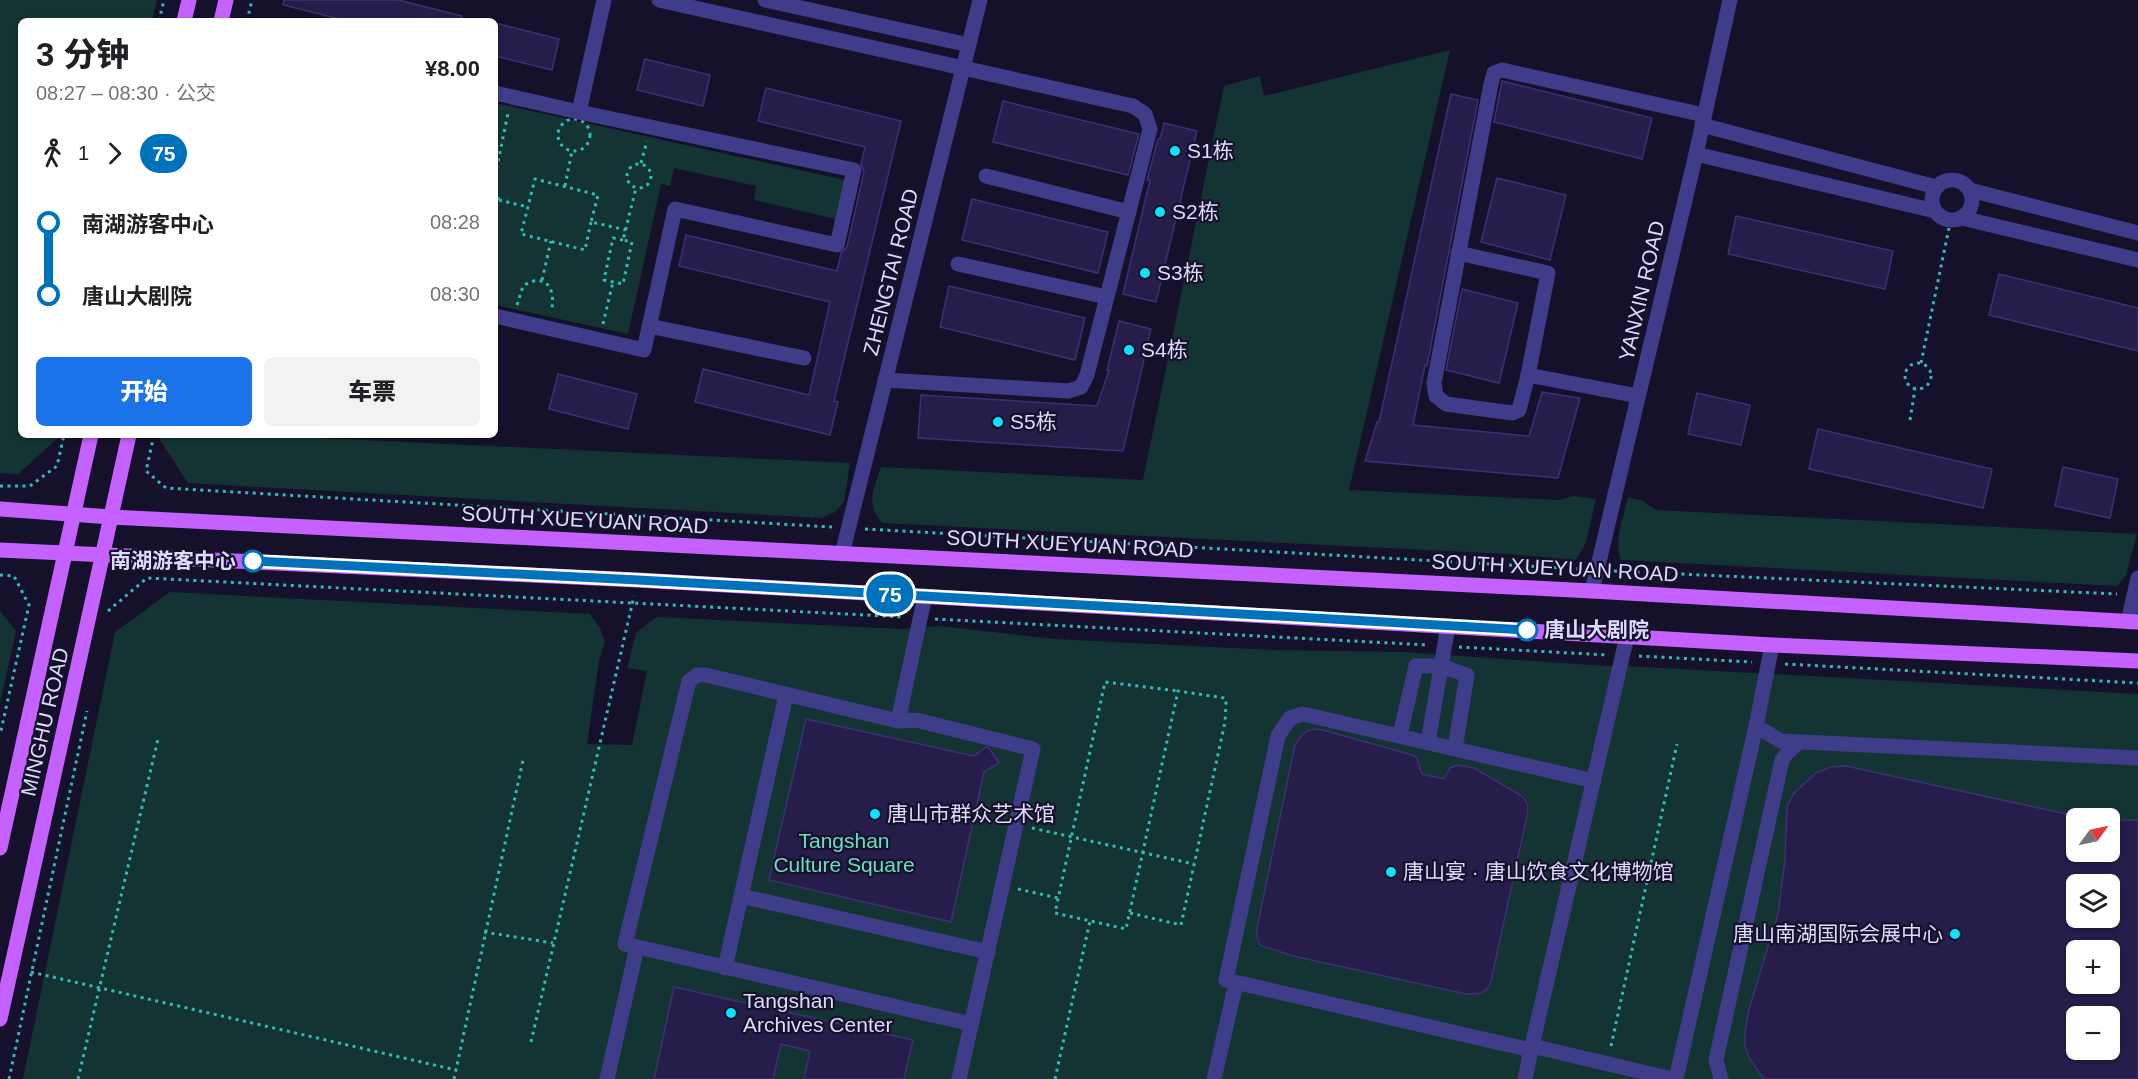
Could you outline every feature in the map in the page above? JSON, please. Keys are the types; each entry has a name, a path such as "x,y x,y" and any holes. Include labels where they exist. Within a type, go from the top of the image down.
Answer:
{"main road":[{"path":"185,18 189,0"},
{"path":"223,18 226,0"},
{"name":"MINGHU ROAD","path":"0,848 90,438"},
{"name":"MINGHU ROAD","path":"0,1019 128,438"},
{"name":"SOUTH XUEYUAN ROAD","path":"0,509 111,517 1592,591 2133,622"},
{"path":"0,550 638,580 1772,645 2138,661"}],"street":[{"path":"579,112 604,0"},
{"path":"659,0 1133,106 1145,114 1150,129 1082,387 1068,391 885,380"},
{"path":"765,0 969,45"},
{"name":"ZHENGTAI ROAD","path":"842,554 980,0"},
{"name":"YANXIN ROAD","path":"1592,591 1696,154 1730,0"},
{"path":"1458,253 1548,273 1519,410 1512,413 1446,404 1436,396 1434,383 1458,253 1494,73 1502,70 1703,120 1936,187"},
{"path":"498,94 854,170 837,245 675,209 644,350 498,317"},
{"path":"1696,154 1935,211"},
{"path":"986,176 1129,212"},
{"path":"2138,232 1970,190 1960,181 1941,183 1936,187 1931,199 1939,216 2138,260"},
{"path":"1956,219 1967,213 1972,202 1970,190"},
{"path":"958,264 1107,297"},
{"path":"649,326 804,358"},
{"path":"1528,375 1638,396"},
{"path":"2133,622 2134,595 2138,578"},
{"path":"898,721 925,596"},
{"path":"1428,742 1448,626"},
{"path":"1525,1079 1627,636"},
{"path":"1594,781 1303,714 1290,717 1278,736 1226,980 1674,1079 1756,726 1772,645"},
{"path":"1400,735 1416,666 1441,666 1467,675 1455,748"},
{"path":"959,1079 1033,749 916,720 898,721 706,675 697,675 689,681 625,944 971,1024"},
{"path":"725,968 786,695"},
{"path":"1756,726 1781,741 1798,743 2138,758"},
{"path":"1721,1079 1716,1060 1782,760 1786,753 1798,743"},
{"path":"741,896 988,952"},
{"path":"607,1079 637,947"},
{"path":"1214,1079 1236,983"}],"path":[{"path":"160,18 164,0"},
{"path":"248,18 252,0"},
{"path":"498,162 512,97"},
{"path":"572,119 577,119 589,128 590,138 589,143 582,150 572,151 562,146 558,135 562,125 572,119"},
{"path":"641,164 650,127"},
{"path":"565,186 572,151"},
{"path":"641,164 651,172 651,180 646,186 636,188 628,182 626,175 633,165 641,164"},
{"path":"535,179 565,186 598,195 585,250 521,234 535,179"},
{"path":"623,240 636,188"},
{"path":"498,193 499,200 528,207"},
{"path":"1921,363 1956,219"},
{"path":"591,222 626,230"},
{"path":"613,238 623,240 632,242 623,284 604,280 613,238"},
{"path":"541,281 551,241"},
{"path":"513,321 523,286 529,282 541,281 550,287 554,295 547,328"},
{"path":"584,336 585,328 601,332 613,282"},
{"path":"1921,363 1931,372 1930,381 1925,387 1915,389 1906,382 1905,374 1909,366 1921,363"},
{"path":"1910,420 1915,389"},
{"path":"0,486 30,486 57,466 63,438"},
{"path":"153,438 146,471 166,488 1596,570 2134,595"},
{"path":"0,575 14,576 29,605 0,735"},
{"path":"531,1042 638,580"},
{"path":"1130,914 1181,925 1225,722 1225,698 1105,682 1055,913 1126,929 1178,692"},
{"path":"78,1079 158,739"},
{"path":"1611,1046 1677,744"},
{"path":"454,1079 523,760"},
{"path":"1028,837 1030,827 1194,864"},
{"path":"1016,888 1058,898"},
{"path":"1055,1079 1090,921"},
{"path":"484,932 554,943"},
{"path":"11,968 456,1070"}],"green space":[{"path":"0,0 157,0 153,18 18,18 18,438 58,438 18,474 0,473"},
{"path":"1450,50 1349,490 1559,500 1573,496 1596,499 1586,542 1576,560 1509,554 882,523 872,502 881,467 1143,480 1224,86 1260,76 1264,96"},
{"path":"498,104 845,180 836,219 754,200 756,186 674,168 670,186 661,184 628,334 498,306"},
{"path":"160,438 321,438 850,463 844,502 835,512 821,518 188,483"},
{"path":"1628,497 1643,501 1656,510 2137,534 2126,575 2117,586 1621,560 1618,545"},
{"name":"Tangshan Culture Square","path":"170,592 590,614 600,628 605,641 599,660 587,744 632,745 647,671 627,668 636,633 657,617 901,629 939,626 1055,639 1274,650 1404,652 1605,666 2138,694 2138,1079 23,1079 115,632"},
{"path":"0,611 16,631 0,704"}],"building":[{"path":"284,0 398,0 462,16 462,18 336,18 283,5"},
{"path":"498,24 559,39 552,70 498,57"},
{"path":"645,59 710,75 703,106 637,90"},
{"path":"1502,81 1652,118 1642,159 1494,122"},
{"path":"766,88 901,121 834,401 838,402 830,435 695,402 703,369 809,395 830,302 679,266 686,235 837,271 841,253 847,247 864,172 861,164 865,147 758,121"},
{"path":"1451,94 1478,100 1427,366 1425,365 1413,425 1529,436 1542,392 1580,398 1558,478 1365,461 1377,422 1379,422"},
{"path":"1003,101 1139,134 1128,175 993,142"},
{"path":"1164,123 1197,131 1156,302 1123,294 1150,180 1147,180"},
{"path":"1497,178 1566,195 1550,260 1481,242"},
{"path":"972,199 1108,232 1098,273 962,240"},
{"path":"1736,216 1893,251 1885,289 1728,254"},
{"path":"1999,274 2138,308 2138,351 1989,315"},
{"path":"949,286 1085,318 1075,360 940,327"},
{"path":"1462,289 1518,303 1499,383 1446,370"},
{"path":"1119,321 1151,329 1123,451 918,438 921,395 1097,406 1109,370 1107,370"},
{"path":"558,374 637,394 628,429 549,409"},
{"path":"1697,393 1750,405 1741,445 1688,434"},
{"path":"1818,429 1992,469 1983,508 1809,469"},
{"path":"2063,467 2118,479 2110,518 2055,506"},
{"name":"唐山市群众艺术馆","path":"806,719 974,756 986,747 989,748 999,763 984,772 951,922 769,880"},
{"name":"唐山宴 · 唐山饮食文化博物馆","path":"1319,729 1416,757 1422,774 1444,779 1450,768 1457,765 1474,768 1522,796 1526,801 1527,816 1490,985 1486,990 1478,994 1466,994 1293,956 1260,945 1257,928 1295,745 1309,730"},
{"name":"唐山南湖国际会展中心","path":"1846,766 2066,814 2066,862 2120,862 2120,820 2138,820 2138,1079 1764,1079 1749,1058 1745,1046 1745,1032 1749,1009 1778,914 1785,859 1787,807 1794,793 1816,773 1831,767"},
{"name":"Tangshan Archives Center","path":"674,987 913,1040 904,1079 804,1079 810,1051 781,1044 773,1079 654,1079"}],"bus line":[{"name":"75","path":"253,561 638,580 1527,630"}],"place":[{"name":"S1栋","path":"1175,151"},
{"name":"S2栋","path":"1160,212"},
{"name":"S3栋","path":"1145,273"},
{"name":"S4栋","path":"1129,350"},
{"name":"S5栋","path":"998,422"},
{"name":"南湖游客中心","path":"253,561"},
{"name":"唐山大剧院","path":"1527,630"},
{"name":"唐山市群众艺术馆","path":"875,814"},
{"name":"唐山宴 · 唐山饮食文化博物馆","path":"1391,872"},
{"name":"唐山南湖国际会展中心","path":"1955,934"},
{"name":"Tangshan Archives Center","path":"731,1013"}]}
